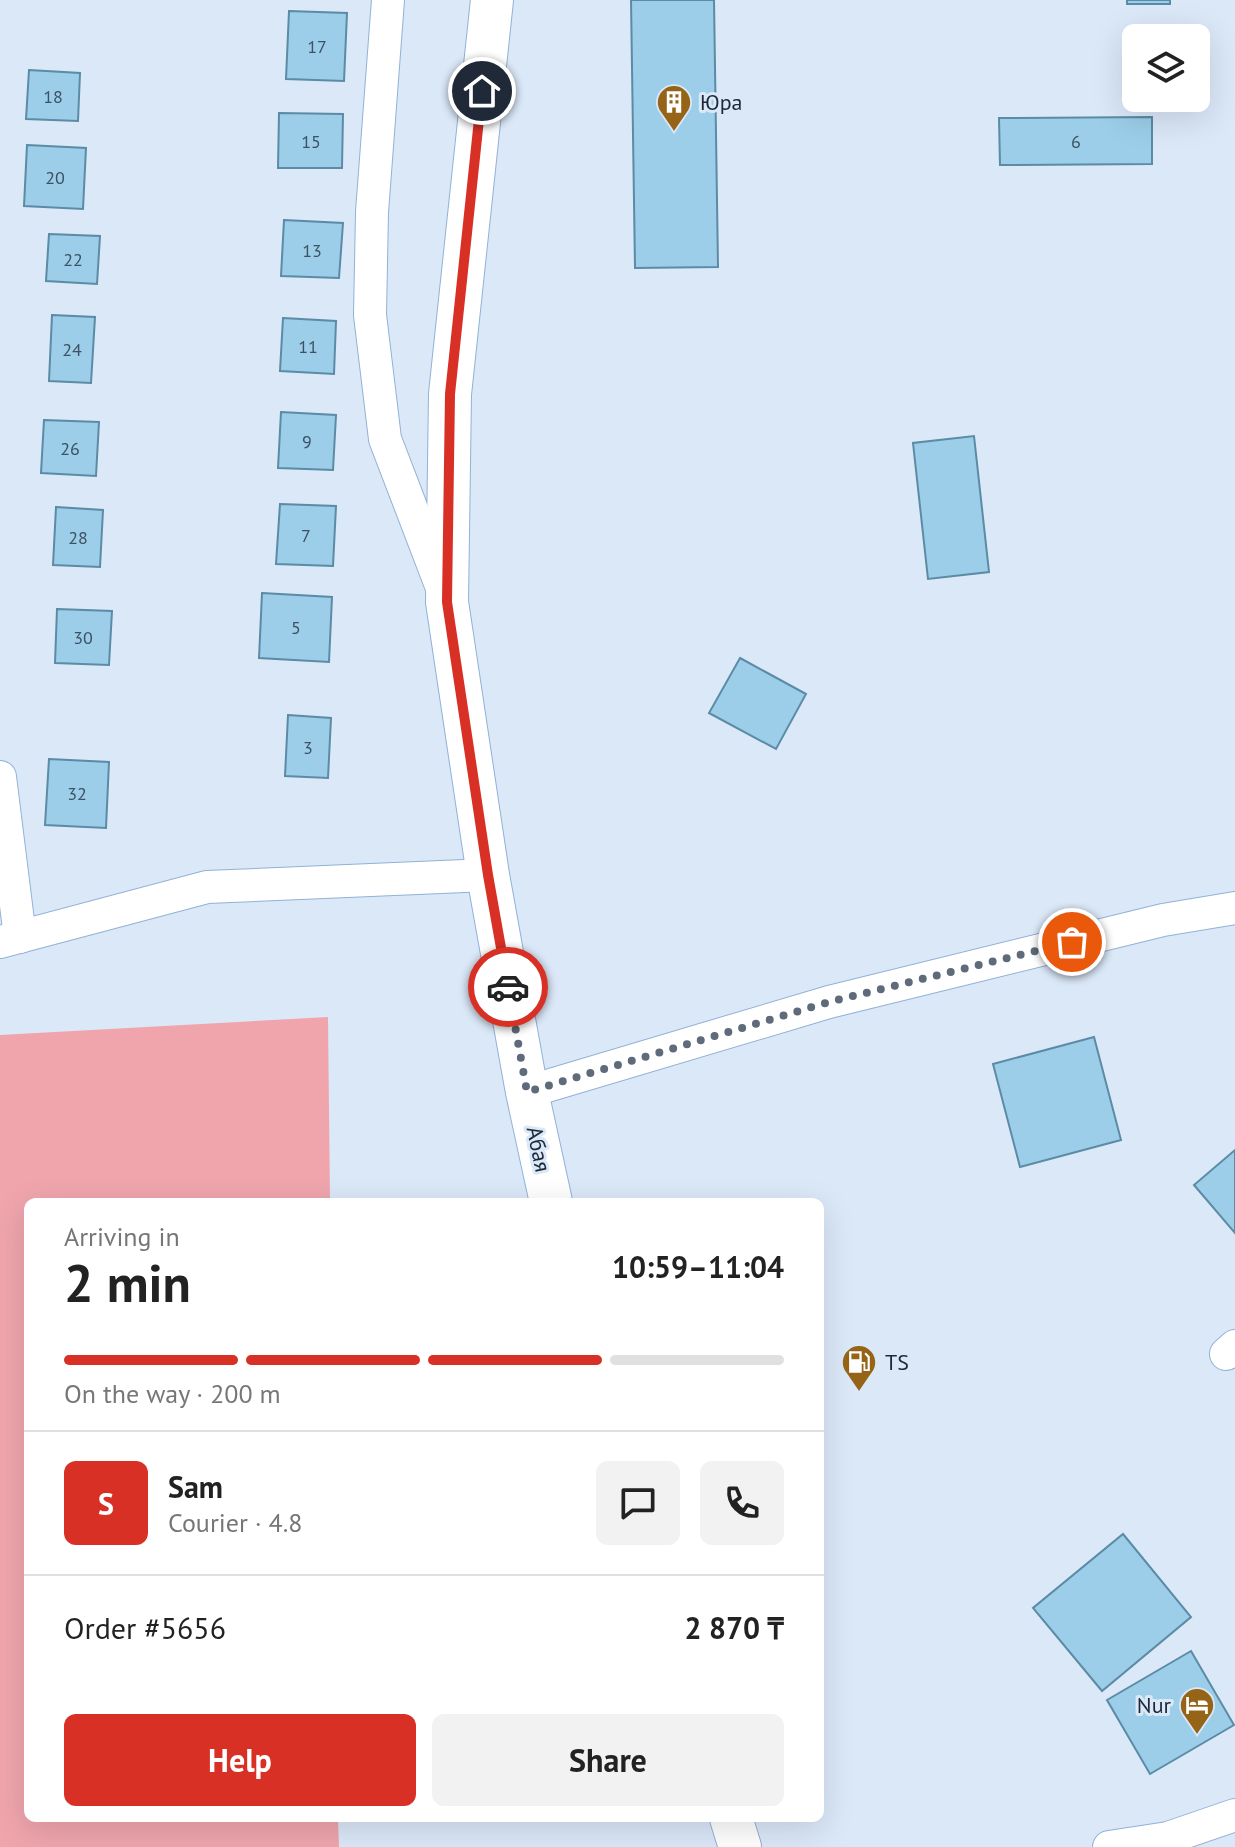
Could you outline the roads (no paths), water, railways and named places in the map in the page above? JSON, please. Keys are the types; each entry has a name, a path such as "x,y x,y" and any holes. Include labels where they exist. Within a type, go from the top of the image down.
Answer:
{"street":[{"path":"388,0 372,212 370,315 385,439 447,602"},
{"name":"Абая","path":"492,0 450,394 447,602 488,875 527,1092 550,1198"},
{"path":"0,777 10,939 207,887 488,875"},
{"path":"527,1092 829,1002 1163,920 1235,908"},
{"path":"1109,1847 1168,1838 1235,1815"},
{"path":"732,1822 740,1847"},
{"path":"1168,1838 1235,1841"}],"place":[{"name":"Юра","path":"674,133"},
{"name":"TS","path":"859,1393"},
{"name":"Nur","path":"1197,1736"}]}
